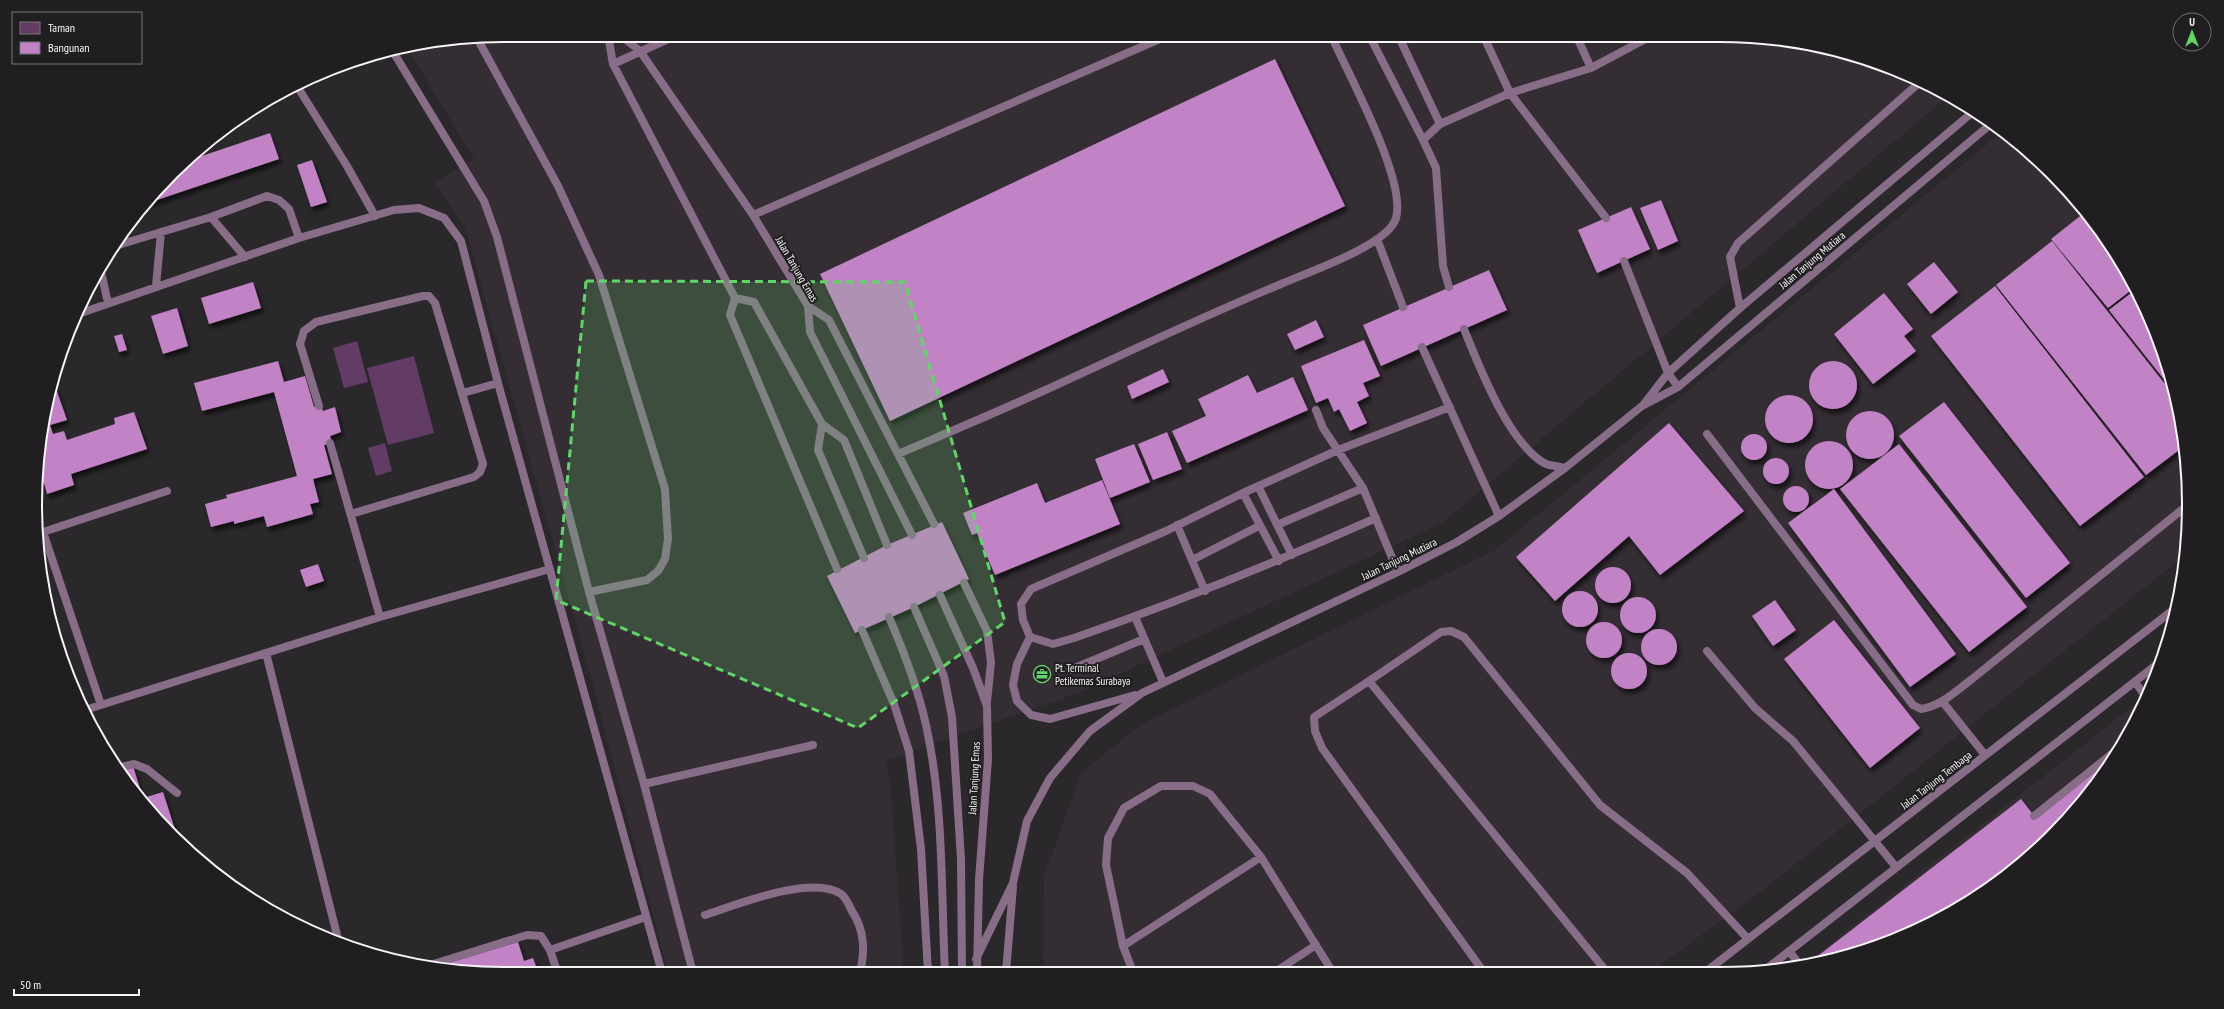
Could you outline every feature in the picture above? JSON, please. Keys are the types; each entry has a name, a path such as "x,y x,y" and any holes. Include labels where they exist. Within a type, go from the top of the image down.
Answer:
{"lane":[{"path":"609,42 612,64 735,298 730,314 837,569"},
{"name":"Jalan Tanjung Emas","path":"629,42 640,51 753,215 808,306 810,332 912,535"},
{"path":"612,64 660,42"},
{"path":"753,215 1153,42"},
{"path":"898,454 1042,392 1206,315 1360,250 1377,239 1391,227 1396,218 1396,191 1390,164 1334,42"},
{"path":"1373,42 1436,168 1443,266 1449,287"},
{"path":"1401,42 1440,124"},
{"path":"1486,42 1510,93 1606,218"},
{"path":"1579,42 1591,68"},
{"path":"1423,140 1440,124 1510,93 1591,68 1640,42"},
{"path":"480,43 558,186 599,275 665,489 668,539 665,559 658,571 647,580 589,592"},
{"path":"395,56 484,201 507,273 589,592 644,784 692,967"},
{"path":"1740,308 1730,258 1738,243 1915,86"},
{"path":"299,91 347,166 375,216"},
{"name":"Jalan Tanjung Mutiara","path":"1642,406 1668,373 1740,308 1969,115"},
{"name":"Jalan Tanjung Mutiara","path":"976,959 1013,882 1027,821 1050,778 1090,731 1142,693 1398,572 1458,542 1499,516 1564,468 1642,406 1678,387 1987,128"},
{"path":"123,243 211,217 267,196 279,200 289,209 299,238"},
{"path":"85,312 299,238 394,210 419,208 444,218 461,241 498,383 660,967"},
{"path":"211,217 245,257"},
{"path":"156,286 161,232"},
{"path":"1377,239 1403,307"},
{"path":"1624,260 1668,373 1678,387"},
{"path":"102,277 108,303"},
{"path":"319,406 300,344 304,331 316,322 423,296 429,296 435,303 484,464 480,472 474,477 350,514"},
{"path":"735,298 754,302 822,424 844,440 887,545"},
{"path":"808,306 829,320 934,524"},
{"path":"1464,329 1482,374 1518,439 1544,463 1564,468"},
{"path":"1422,347 1499,516"},
{"path":"463,392 498,383"},
{"path":"1376,518 1279,561 1205,591 1135,617 1053,644 1030,637 1023,620 1021,604 1031,589 1177,525 1338,450 1450,407"},
{"path":"1316,410 1323,428 1363,488 1398,572"},
{"path":"822,424 818,450 864,558"},
{"path":"1707,434 1913,705 1921,710 1930,708 1942,701 1979,674 2182,510"},
{"path":"330,443 380,617"},
{"path":"1258,486 1292,555"},
{"path":"1277,525 1363,488"},
{"path":"43,532 167,491"},
{"path":"1243,493 1259,526 1279,561"},
{"path":"1177,525 1205,591"},
{"path":"1192,560 1259,526"},
{"path":"44,544 101,705"},
{"path":"90,709 380,617 550,569"},
{"path":"964,583 987,631 991,662 987,706"},
{"name":"Jalan Tanjung Emas","path":"940,595 973,668 987,706 988,758 979,880 977,967"},
{"name":"Jalan Tanjung Emas","path":"914,607 944,676 952,718 961,859 962,967"},
{"name":"Jalan Tanjung Tembaga","path":"1712,967 2169,614"},
{"path":"889,617 910,668 926,725 936,784 945,967"},
{"path":"1135,617 1163,682"},
{"path":"862,630 894,704 909,750 920,850 928,967"},
{"path":"1480,967 1322,748 1315,731 1314,717 1441,632 1451,631 1464,637 1600,805 1687,873 1748,939"},
{"name":"Jalan Tanjung Mutiara","path":"1030,637 1017,664 1013,685 1017,701 1031,715 1050,719 1142,693"},
{"path":"1070,670 1144,639"},
{"path":"1707,651 1755,708 1793,741 1896,867"},
{"path":"266,653 337,935"},
{"path":"1773,964 2151,669"},
{"path":"1369,681 1604,967"},
{"path":"2134,682 2142,692"},
{"path":"1942,701 1985,756"},
{"path":"644,784 814,745"},
{"path":"2034,816 2104,761"},
{"path":"124,766 134,764 147,769 177,793"},
{"path":"1131,967 1123,946 1106,865 1108,838 1124,808 1160,786 1193,786 1210,794 1261,857 1330,967"},
{"path":"1123,946 1261,857"},
{"path":"1006,967 1013,882"},
{"path":"705,915 767,894 805,888 824,888 842,894 859,921 865,954 862,967"},
{"path":"550,950 646,917"},
{"path":"439,962 528,935 541,936 550,950 556,967"},
{"path":"1283,967 1316,945"},
{"path":"1789,951 1796,960"}],"highlighted area":[{"path":"586,281 905,282 1005,622 858,728 556,600"}],"shaded area":[{"path":"504,42 1720,42 1780,46 1839,58 1896,77 1943,100 1442,523 1081,692 887,760 891,792 904,967 666,967 592,682 465,227 434,183 474,159 410,52 444,46"},
{"path":"1998,136 2047,177 2086,223 2120,273 2147,328 2166,385 2173,414 2181,474 2182,504 2178,560 1757,895 1657,967 1043,967 1044,876 1081,773 1141,724 1495,550"},
{"path":"2137,703 2120,736 2086,786 2047,832 2001,871 1951,905 1896,932 1839,951 1812,958"}],"green space":[{"path":"357,341 368,382 344,388 333,348"},
{"path":"414,356 434,433 388,445 367,368"},
{"path":"385,443 392,471 376,476 368,448"}],"building":[{"path":"1275,59 1345,206 890,421 820,274"},
{"path":"270,133 279,159 157,200 177,177 201,156"},
{"path":"312,160 327,202 311,207 297,165"},
{"path":"1661,200 1678,241 1658,250 1640,208"},
{"path":"1631,207 1650,249 1597,273 1578,230"},
{"path":"2080,216 2104,248 2130,291 2108,308 2051,239"},
{"path":"2052,241 2166,385 2173,414 2179,450 2146,475 1996,285"},
{"path":"1934,262 1958,292 1931,314 1907,284"},
{"path":"1489,270 1507,310 1381,366 1363,325"},
{"path":"253,282 261,308 209,324 201,298"},
{"path":"1995,286 2144,477 2080,526 1931,336"},
{"path":"1884,293 1913,329 1904,336 1916,351 1873,384 1834,334"},
{"path":"2131,293 2147,328 2164,380 2109,310"},
{"path":"177,308 188,346 163,354 151,316"},
{"path":"1316,320 1324,337 1295,350 1287,334"},
{"path":"122,334 127,350 119,352 114,336"},
{"path":"1364,340 1380,376 1363,383 1369,396 1357,402 1367,423 1350,431 1339,409 1334,412 1328,398 1316,403 1301,366"},
{"path":"278,361 284,382 305,376 314,407 321,405 323,411 335,407 341,432 330,436 332,443 324,445 332,474 313,479 319,502 310,504 313,514 267,527 264,516 234,524 234,521 211,527 205,504 227,498 226,495 297,476 274,392 202,411 194,383"},
{"path":"1833,361 1842,363 1850,368 1855,376 1857,385 1855,394 1850,402 1842,407 1833,409 1824,407 1816,402 1811,394 1809,385 1811,376 1816,368 1824,363"},
{"path":"1163,369 1169,382 1132,399 1127,386"},
{"path":"1248,375 1257,393 1293,377 1308,410 1187,463 1172,431 1206,416 1198,399"},
{"path":"57,391 67,420 50,425 53,434 64,431 67,440 115,424 114,418 134,412 147,449 71,474 74,485 47,494 44,483 43,483 43,474 46,444"},
{"path":"1789,395 1798,397 1806,402 1811,410 1813,419 1811,428 1806,436 1798,441 1789,443 1780,441 1772,436 1767,428 1765,419 1767,410 1772,402 1780,397"},
{"path":"1944,402 2070,563 2026,598 1899,436"},
{"path":"1870,411 1879,413 1887,418 1892,426 1894,435 1892,444 1887,452 1879,457 1870,459 1861,457 1853,452 1848,444 1846,435 1848,426 1853,418 1861,413"},
{"path":"1669,423 1744,511 1660,575 1629,536 1555,601 1516,557"},
{"path":"1167,432 1182,469 1153,480 1138,444"},
{"path":"1754,434 1763,438 1767,447 1763,456 1754,460 1745,456 1741,447 1745,438"},
{"path":"1829,441 1838,443 1846,448 1851,456 1853,465 1851,474 1846,482 1838,487 1829,489 1820,487 1812,482 1807,474 1805,465 1807,456 1812,448 1820,443"},
{"path":"1134,444 1150,482 1110,498 1095,459"},
{"path":"1899,444 2027,607 1969,652 1840,489"},
{"path":"1776,458 1785,462 1789,471 1785,480 1776,484 1767,480 1763,471 1767,462"},
{"path":"1102,480 1120,524 995,575 977,533 972,535 963,513 1037,483 1045,503"},
{"path":"1796,486 1805,490 1809,499 1805,508 1796,512 1787,508 1783,499 1787,490"},
{"path":"1834,489 1956,654 1910,687 1788,523"},
{"path":"942,522 969,579 914,607 855,633 827,576 887,545"},
{"path":"318,564 324,581 306,587 300,570"},
{"path":"1613,567 1626,572 1631,585 1626,598 1613,603 1600,598 1595,585 1600,572"},
{"path":"1580,591 1593,596 1598,609 1593,622 1580,627 1567,622 1562,609 1567,596"},
{"path":"1638,597 1651,602 1656,615 1651,628 1638,633 1625,628 1620,615 1625,602"},
{"path":"1775,600 1796,630 1773,646 1752,616"},
{"path":"1834,620 1920,728 1870,768 1784,659"},
{"path":"1604,622 1617,627 1622,640 1617,653 1604,658 1591,653 1586,640 1591,627"},
{"path":"1659,629 1672,634 1677,647 1672,660 1659,665 1646,660 1641,647 1646,634"},
{"path":"1629,653 1642,658 1647,671 1642,684 1629,689 1616,684 1611,671 1616,658"},
{"path":"132,763 140,788 138,786 123,766"},
{"path":"2098,769 2086,786 2047,832 2001,871 1976,889 1951,905 1896,932 1839,951 1818,956 2021,799 2035,817"},
{"path":"163,792 175,830 147,797"},
{"path":"518,942 524,961 533,958 536,967 474,966 447,963"}],"place":[{"name":"Pt. Terminal Petikemas Surabaya","path":"1042,674"}]}
